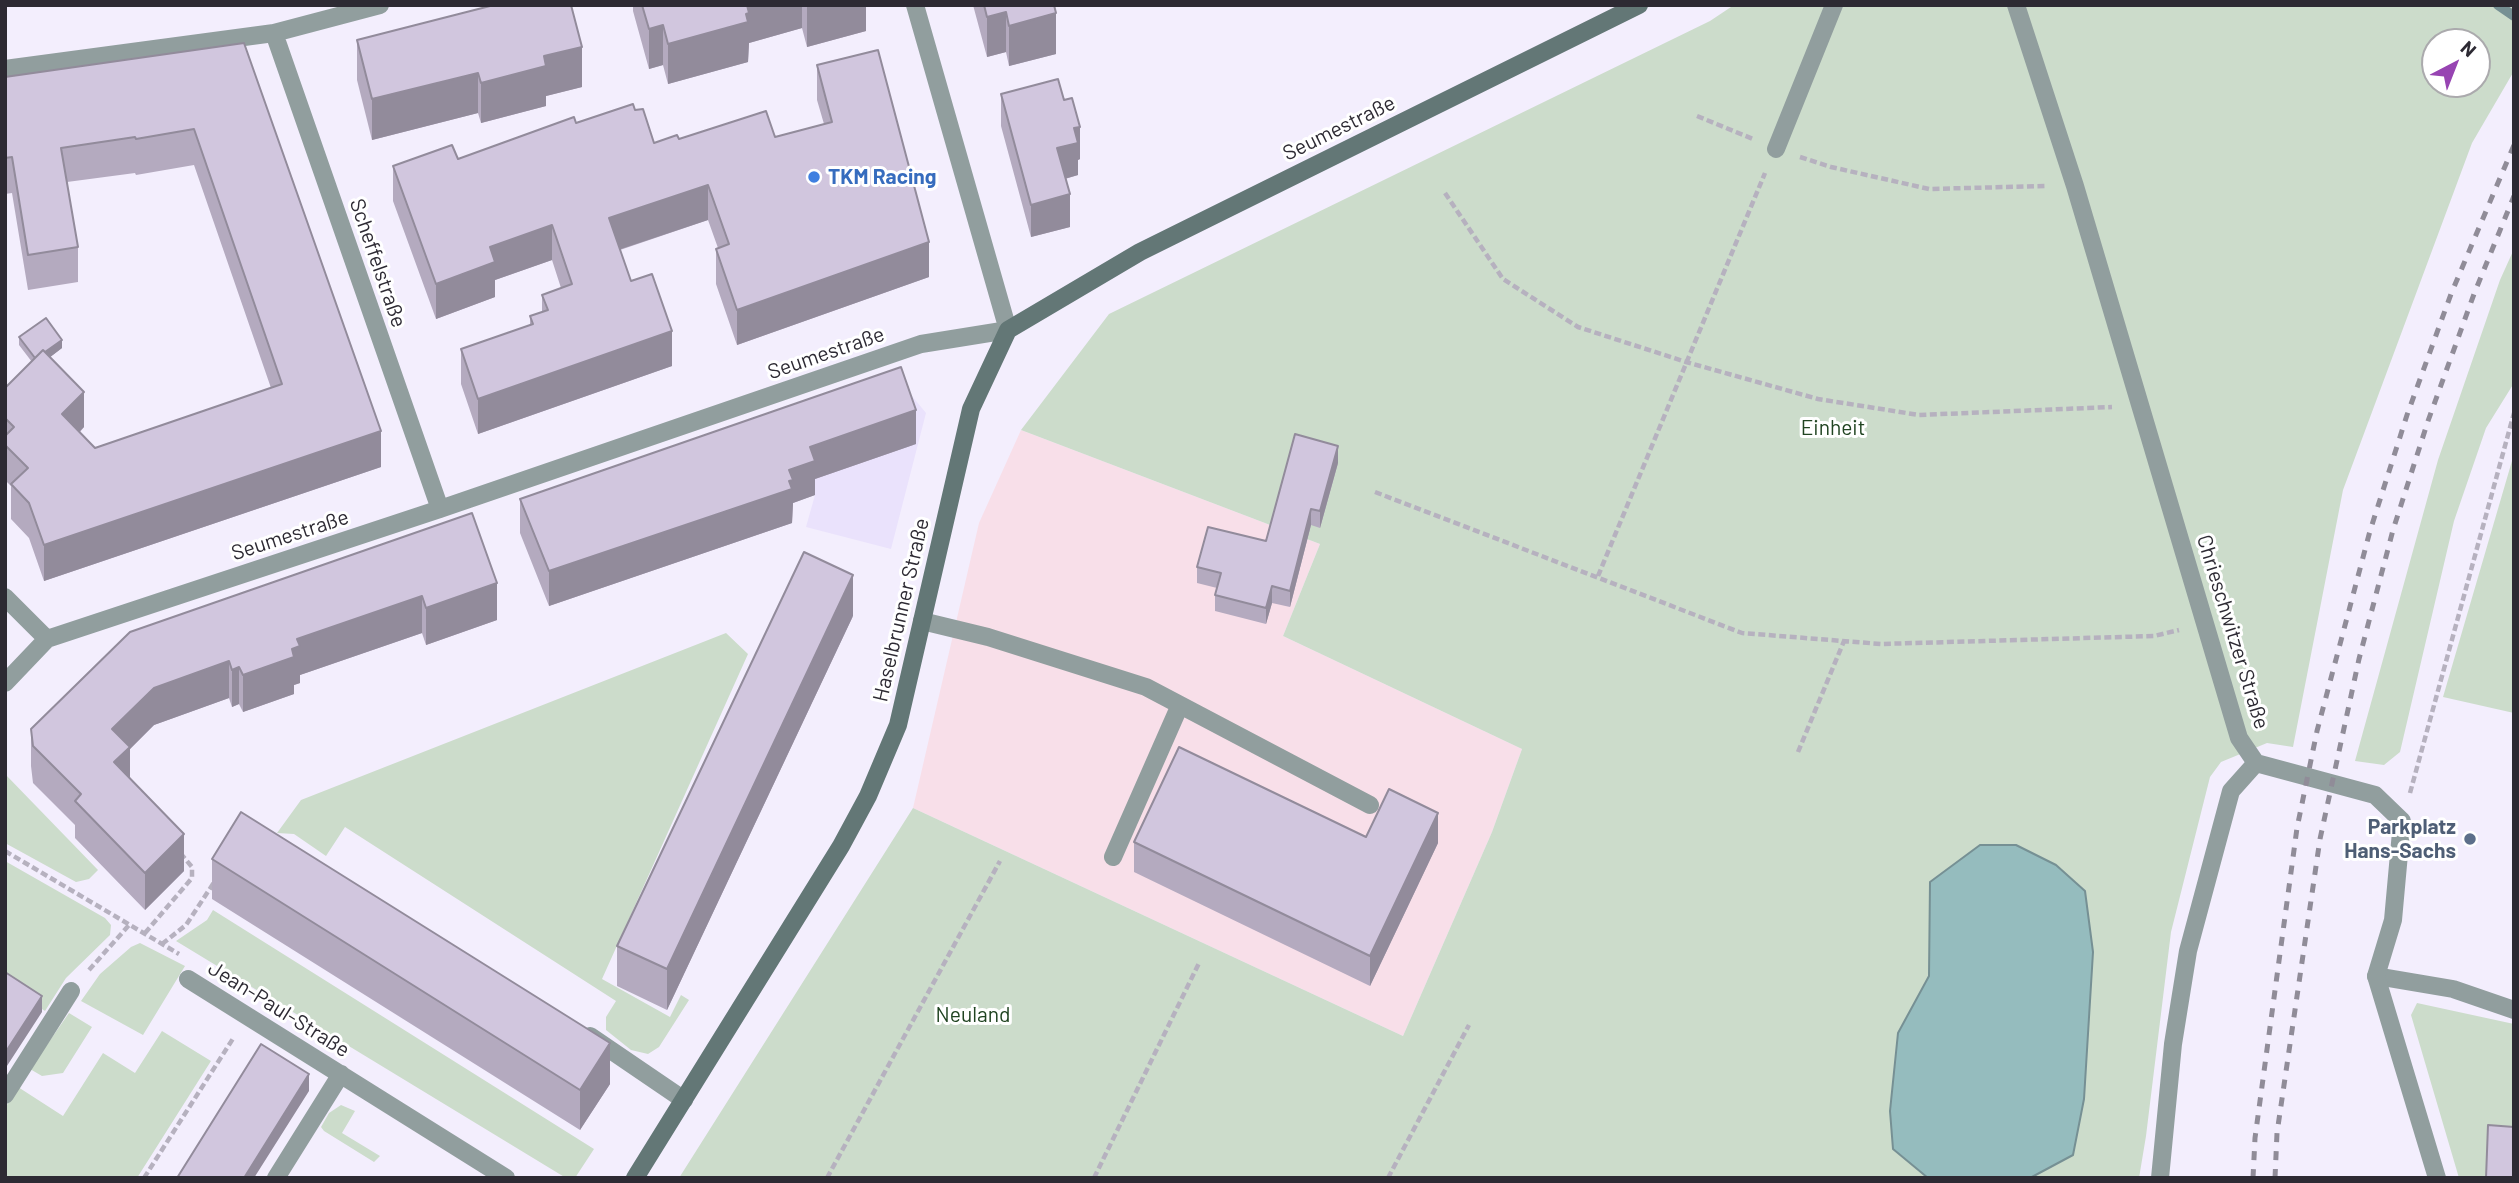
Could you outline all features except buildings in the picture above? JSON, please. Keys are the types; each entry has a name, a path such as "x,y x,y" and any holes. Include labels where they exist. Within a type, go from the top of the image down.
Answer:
{"street":[{"path":"5,69 274,33 380,5"},
{"path":"915,5 1008,330"},
{"name":"Seumestraße","path":"5,683 47,639 440,509 921,344 1008,330 1140,252 1639,5"},
{"path":"1776,149 1834,5"},
{"name":"Chrieschwitzer Straße","path":"2016,5 2075,186 2239,738 2256,764"},
{"name":"Scheffelstraße","path":"274,33 440,509"},
{"name":"Haselbrunner Straße","path":"635,1178 841,846 868,796 898,725 971,409 1008,330"},
{"path":"5,597 47,639"},
{"path":"922,621 988,637 1146,687 1370,805"},
{"path":"1113,857 1180,705"},
{"path":"2160,1178 2173,1044 2188,951 2231,791 2256,764 2375,795 2402,821 2393,920 2376,976 2437,1178"},
{"path":"2376,976 2453,989 2514,1010"},
{"name":"Jean-Paul-Straße","path":"188,979 506,1178"},
{"path":"5,1095 71,991"},
{"path":"570,1024 684,1100"},
{"path":"276,1178 341,1074"}],"path":[{"path":"1697,116 1776,149 1831,167 1929,189 2075,186"},
{"path":"1598,576 1776,149"},
{"path":"1445,193 1503,279 1578,327 1686,362 1818,399 1919,415 2141,405"},
{"path":"2402,821 2514,413"},
{"path":"1375,492 1742,632 1881,644 2154,636 2205,624"},
{"path":"1798,752 1844,641"},
{"path":"145,933 192,878 192,867 175,847"},
{"name":"Jean-Paul-Straße","path":"5,851 188,960 188,979"},
{"path":"827,1178 1000,861"},
{"path":"162,944 186,926 217,879"},
{"path":"71,991 130,924"},
{"path":"1094,1178 1200,961"},
{"path":"144,1178 248,1015"},
{"path":"1388,1178 1469,1025"}],"shaded area":[{"path":"912,396 926,413 891,549 806,527 815,495 791,428"},
{"path":"1021,430 1320,544 1283,636 1522,749 1492,832 1403,1036 913,808 979,523"},
{"path":"1980,845 2016,845 2056,865 2085,891 2093,952 2084,1099 2073,1155 2030,1178 1928,1178 1893,1149 1890,1111 1898,1033 1929,976 1930,882"}],"green space":[{"name":"Einheit","path":"1734,5 2514,5 2514,71 2472,143 2343,490 2293,747 2267,743 2221,762 2210,777 2171,932 2139,1178 2030,1178 2073,1155 1930,882 1929,976 1898,1033 1893,1149 1928,1178 679,1178 913,808 1403,1036 1492,832 1522,749 1283,636 1320,544 1021,430 1109,314 1710,21"},
{"path":"2514,249 2514,383 2486,428 2454,521 2400,752 2384,765 2355,761 2438,460 2500,280"},
{"path":"2514,454 2514,713 2443,697"},
{"path":"726,633 748,654 602,979 670,1017 681,995 689,1000 659,1047 648,1054 631,1050 606,1030 606,1017 616,1001 345,827 326,856 294,834 277,833 301,800"},
{"path":"5,774 98,870 89,879 76,882 5,843"},
{"path":"5,861 105,918 111,925 110,935 66,978 45,1011 5,985"},
{"path":"213,910 594,1149 575,1178 566,1178 176,941 207,920"},
{"path":"140,943 185,966 143,1035 81,1001 100,974 131,947"},
{"path":"2417,1003 2514,1024 2514,1178 2459,1178 2411,1015"},
{"path":"69,1013 92,1027 63,1073 42,1076 30,1069"},
{"path":"162,1031 211,1061 137,1178 5,1178 5,1108 18,1087 63,1116 103,1053 135,1073"},
{"path":"341,1105 355,1111 342,1133 380,1156 374,1162 321,1127 329,1113"}],"waterway":[{"path":"2498,5 2514,16"}],"railway":[{"path":"2253,1178 2255,1138 2297,828 2317,731 2370,531 2407,415 2451,294 2514,145"},
{"path":"2275,1178 2277,1133 2320,839 2359,659 2393,530 2428,421 2474,294 2514,196"}],"place":[{"name":"TKM Racing","path":"814,177"},
{"name":"Parkplatz Hans-Sachs","path":"2470,839"}],"park label":[{"name":"Neuland","path":"973,1015"}]}
